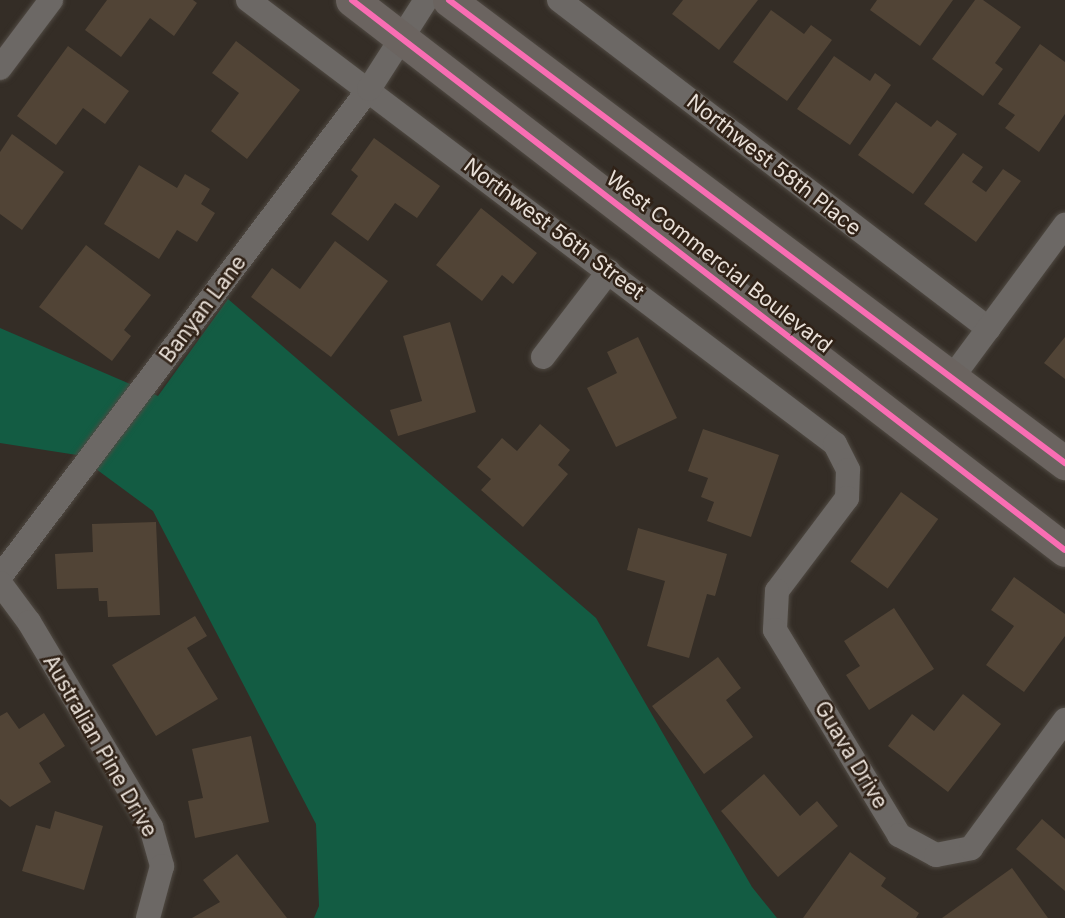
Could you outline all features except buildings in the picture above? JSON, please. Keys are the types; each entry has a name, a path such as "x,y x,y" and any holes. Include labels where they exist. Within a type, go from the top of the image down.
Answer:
{"highway":[{"name":"West Commercial Boulevard","path":"352,0 1065,550"},
{"path":"449,0 951,379 1065,462"}],"street":[{"path":"0,68 51,0"},
{"name":"Northwest 56th Street","path":"248,0 369,89 835,444 848,470"},
{"name":"Banyan Lane","path":"0,577 369,89 426,0"},
{"name":"Northwest 58th Place","path":"559,0 989,329"},
{"path":"951,379 1065,225"},
{"path":"543,357 609,271"},
{"name":"Guava Drive","path":"848,470 847,498 777,591 775,630 900,835 936,855 971,848 1065,720"},
{"name":"Australian Pine Drive","path":"0,583 29,622 151,827 162,866 148,918"}],"green space":[{"path":"228,299 596,618 752,887 777,918 314,918 319,906 316,824 153,511 77,455 0,443 0,328 158,396"}],"cycle path":[{"path":"352,0 1065,550"},
{"path":"449,0 1065,463"}]}
